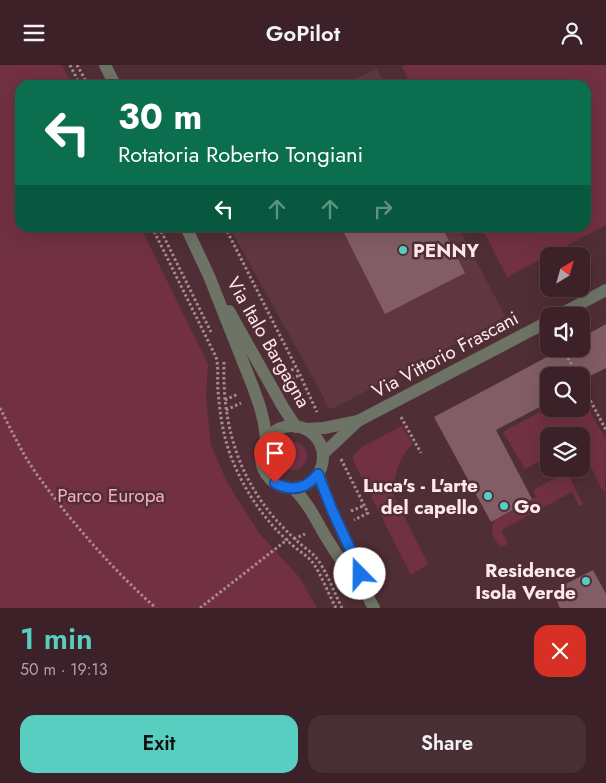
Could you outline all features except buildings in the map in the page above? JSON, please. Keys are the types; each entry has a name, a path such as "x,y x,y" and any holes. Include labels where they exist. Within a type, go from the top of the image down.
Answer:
{"street":[{"path":"105,65 112,80"},
{"name":"Via Italo Bargagna","path":"188,232 209,276 256,396 264,423 266,440"},
{"name":"Via Italo Bargagna","path":"209,276 284,407 301,428"},
{"path":"575,307 606,291"},
{"name":"Via Vittorio Frascani","path":"323,454 358,421 540,326"},
{"name":"Via Vittorio Frascani","path":"301,428 324,428 358,421"},
{"path":"285,427 301,428 317,440 323,454 321,468 318,474 307,484 286,488 275,483 266,473 261,462 262,447 271,434 278,429 285,427"},
{"path":"318,474 372,604"},
{"path":"293,488 310,508 338,557 372,604"}],"path":[{"path":"70,65 78,80"},
{"path":"78,65 86,80"},
{"path":"154,232 216,357 221,419 234,465 258,508 287,540 312,562 336,608"},
{"path":"161,232 213,336"},
{"path":"228,232 320,415"},
{"path":"223,358 226,410 235,449 248,480 268,511 319,562 342,608"},
{"path":"276,377 296,368"},
{"path":"281,384 300,375"},
{"path":"225,399 245,391"},
{"path":"226,410 247,400"},
{"path":"590,400 606,430"},
{"path":"0,409 25,456 50,493 107,561 156,608"},
{"path":"400,415 421,453"},
{"path":"343,454 341,459 368,513 353,520"},
{"path":"350,512 365,505"},
{"path":"200,608 292,536"}],"shaded area":[{"path":"377,68 383,80 354,80"},
{"path":"232,232 461,232 505,316 334,408 326,405 323,396"}],"green space":[{"name":"Parco Europa","path":"0,65 62,65 70,80 15,80 15,232 143,232 208,364 206,397 211,445 227,482 259,533 300,578 317,608 0,608"},
{"path":"405,65 606,65 606,225 564,247 540,247 540,260 507,277 484,232 591,232 591,80 408,80 402,67"},
{"path":"590,411 606,440 605,492 601,488 590,465 590,427 540,427 540,461 525,469 503,432 540,412 540,417 590,417"},
{"path":"402,426 413,444 400,461 394,484 394,497 428,564 411,575 354,462 353,456 362,447"},
{"path":"293,442 303,446 307,456 303,466 293,470 283,466 279,456 283,446"},
{"path":"557,477 568,477 583,504 579,506 572,492 501,530 508,544 501,547 495,541 492,534 496,518 536,497 533,490"}],"place":[{"name":"PENNY","path":"403,250"},
{"name":"Luca's - L'arte del capello","path":"488,496"},
{"name":"Go","path":"504,506"},
{"name":"Residence Isola Verde","path":"586,581"}],"route":[{"path":"275,483 286,488 303,486 318,474 360,574"}]}
